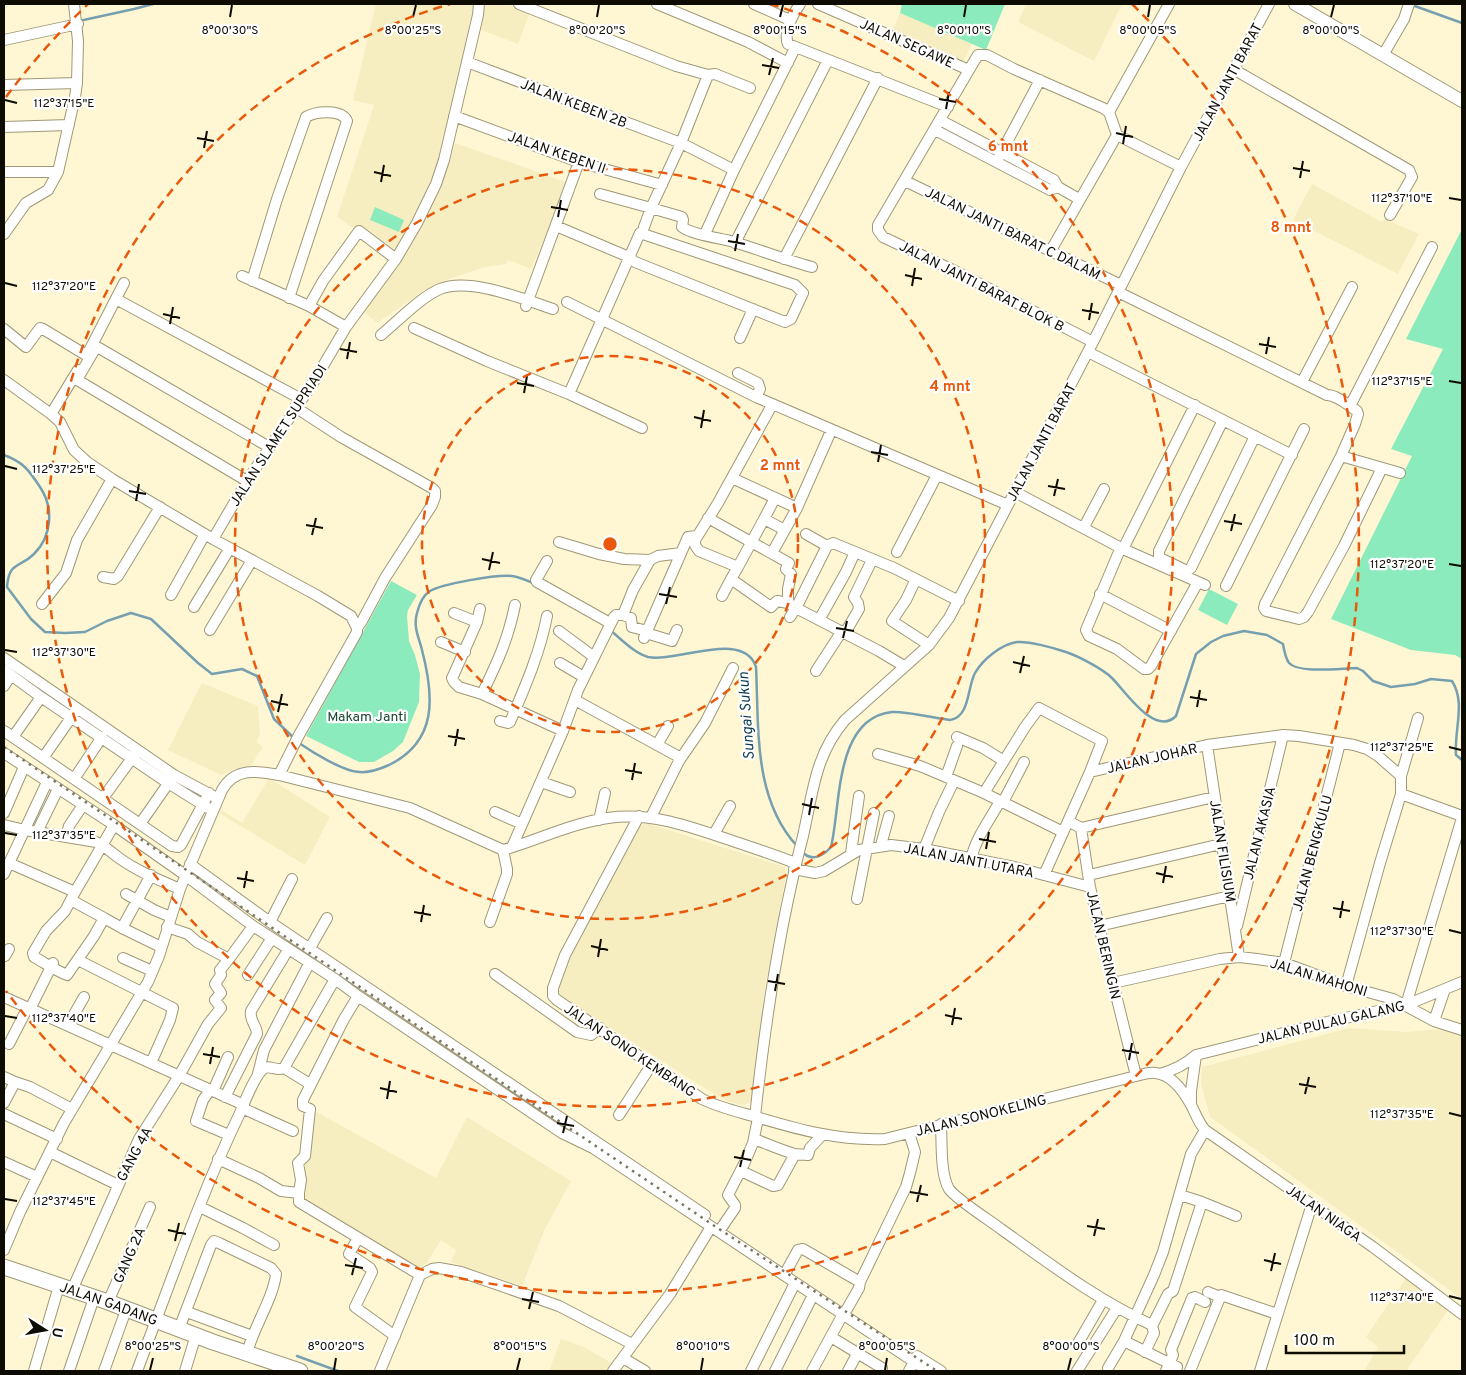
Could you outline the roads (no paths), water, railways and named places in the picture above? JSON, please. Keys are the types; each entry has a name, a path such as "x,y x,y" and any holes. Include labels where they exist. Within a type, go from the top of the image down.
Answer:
{"highway":[{"name":"JALAN GADANG","path":"4,1267 300,1371"}],"main road":[{"path":"1294,4 1462,100"}],"street":[{"name":"JALAN SLAMET SUPRIADI","path":"171,595 313,382 346,327 396,259 417,223 436,184 448,146 479,4"},
{"path":"519,4 676,66 708,75 715,74 750,88"},
{"path":"657,4 748,42 788,63"},
{"path":"754,4 790,20"},
{"path":"800,4 790,20 786,40 788,44 948,107"},
{"name":"JALAN SEGAWE","path":"818,4 968,70"},
{"path":"1109,112 1169,4"},
{"name":"JALAN JANTI BARAT","path":"717,1227 735,1208 728,1196 754,1139 770,989 795,863 816,773 830,739 845,720 929,645 945,625 1091,347 1181,167 1269,4"},
{"path":"1383,55 1404,19 1408,5"},
{"path":"4,40 76,16 77,84 58,172 48,190 26,203 4,234"},
{"path":"705,234 734,170 795,48"},
{"path":"905,180 978,55 987,55 1109,112 1117,135 1181,167"},
{"path":"735,243 828,60"},
{"name":"JALAN KEBEN 2B","path":"467,62 681,143 734,170"},
{"path":"1233,69 1409,170 1412,176 1390,215"},
{"path":"644,227 681,143 708,75"},
{"path":"784,259 878,78"},
{"path":"999,157 1040,80"},
{"path":"4,85 77,84"},
{"path":"252,281 276,199 306,117 320,112 341,114 347,121 305,244 289,298"},
{"name":"JALAN KEBEN II","path":"454,116 580,162 662,185"},
{"path":"940,120 1050,190 1058,187 1079,199"},
{"path":"4,127 69,125"},
{"path":"935,130 999,157"},
{"path":"1050,252 1117,135"},
{"path":"527,304 580,162"},
{"path":"4,172 58,172"},
{"name":"JALAN JANTI BARAT BLOK B","path":"905,180 878,225 878,230 883,237 955,271 1195,405 1292,455"},
{"name":"JALAN JANTI BARAT C DALAM","path":"905,180 1050,252 1327,395 1340,399 1346,404"},
{"path":"600,194 679,216 683,218 682,226 694,233 705,234 812,267"},
{"path":"556,226 629,257 634,262 785,322 788,321 802,293 801,289 795,285 640,233 629,257 604,319 569,394"},
{"path":"309,306 323,281 359,231 396,259"},
{"path":"1382,468 1344,546 1304,617 1298,618 1266,612 1265,604 1341,456 1357,419 1356,411 1346,404 1432,247"},
{"path":"242,276 309,306 346,327"},
{"path":"51,414 86,355 124,283"},
{"path":"382,335 439,289 458,285 487,289 527,304 552,309"},
{"path":"1302,382 1352,287"},
{"path":"116,300 298,403 341,437 435,491 436,497 432,505 357,628 357,632 299,735 280,775"},
{"path":"568,302 772,405 1008,505"},
{"path":"740,338 752,309"},
{"path":"4,329 26,347 40,328 86,355"},
{"path":"414,328 487,361 569,394 642,428"},
{"path":"247,481 79,381 78,378 95,349 99,348 108,353 269,447"},
{"path":"738,373 758,383 760,390 756,397"},
{"path":"4,380 60,422 79,456 112,479 351,616 357,628"},
{"path":"738,567 699,551 694,545 694,540 732,478 772,405"},
{"path":"1015,492 1122,548 1202,584 1148,669 1144,669 1117,650 1089,636 1086,628 1122,548 1195,405"},
{"path":"1223,420 1159,551 1159,557 1162,559 1187,571 1191,568 1255,436"},
{"path":"1226,586 1304,429"},
{"path":"772,553 797,508 831,430"},
{"path":"1341,456 1400,474"},
{"path":"897,552 936,474"},
{"path":"732,478 797,508"},
{"path":"42,604 66,572 77,540 112,479"},
{"path":"1084,527 1104,489"},
{"path":"722,596 775,498"},
{"path":"103,577 114,579 118,576 160,507"},
{"path":"708,518 789,563 786,569 791,574 788,590 792,605"},
{"path":"764,519 785,530"},
{"path":"806,534 828,546"},
{"path":"646,634 688,537 697,536"},
{"path":"559,542 616,557 650,560 658,556 681,553"},
{"path":"790,617 792,605 828,546 833,543 916,579 959,601"},
{"path":"194,607 230,548"},
{"path":"819,620 855,552"},
{"path":"210,630 252,560"},
{"path":"623,615 633,590 650,560"},
{"path":"816,671 859,609 854,597 872,560"},
{"path":"547,561 536,580 537,582 610,623"},
{"path":"916,579 906,600 892,621 929,645"},
{"path":"731,580 771,608 777,601 792,605 904,666"},
{"path":"1100,594 1171,631"},
{"path":"482,694 503,652 515,606"},
{"path":"480,609 465,652 452,678 454,682 459,687 482,694 563,731"},
{"path":"454,613 477,622"},
{"path":"490,922 507,874 508,849 522,824 541,782 574,700 610,623 616,615 623,615 631,618 632,626 670,645 677,630"},
{"path":"500,721 509,723 542,644 547,616"},
{"path":"559,631 594,657"},
{"path":"441,642 465,652"},
{"path":"4,658 102,737 134,754"},
{"path":"560,663 584,677"},
{"path":"651,817 681,758 705,723 733,668"},
{"path":"4,686 8,673 41,697 74,714 171,779 213,812"},
{"path":"13,738 41,697"},
{"path":"574,700 681,758"},
{"path":"984,793 1039,708 1102,741 1090,772"},
{"path":"44,758 74,714"},
{"path":"1346,986 1401,794 1401,776 1418,718"},
{"path":"657,745 668,726"},
{"path":"4,731 172,846 178,847 209,793"},
{"name":"JALAN JOHAR","path":"1044,875 1090,772 1207,746 1283,735 1299,736 1367,749 1401,776"},
{"name":"JALAN AKASIA","path":"1235,932 1283,735"},
{"path":"74,779 102,737"},
{"path":"924,849 950,779 957,742 984,748 1004,760"},
{"name":"JALAN BENGKULU","path":"1284,963 1340,743"},
{"name":"JALAN FILISIUM","path":"1207,746 1239,957"},
{"path":"4,753 185,875 288,950 335,979 562,1133 593,1148 787,1270 845,1312 911,1367 928,1371"},
{"path":"103,798 134,754"},
{"path":"878,754 920,766 984,793 1063,832"},
{"path":"971,859 980,834 988,825 1024,762"},
{"path":"4,813 24,767"},
{"path":"4,1250 37,1177 72,1109 141,993 152,971 185,875 226,784 238,774 260,771 280,775 415,810 508,849"},
{"path":"171,779 219,798"},
{"path":"140,824 171,779"},
{"path":"47,782 5,870 73,896 104,918 161,947"},
{"path":"541,782 570,792"},
{"path":"37,832 58,789"},
{"path":"600,820 605,793"},
{"path":"1401,794 1462,817 1406,1005"},
{"path":"851,853 859,796"},
{"path":"1068,820 1081,828 1214,797"},
{"path":"66,837 69,826 83,805"},
{"path":"714,834 730,806"},
{"path":"495,812 522,824"},
{"path":"858,899 874,813"},
{"name":"JALAN JANTI UTARA","path":"508,849 576,826 600,820 639,816 651,817 714,834 795,863 815,873 824,871 851,853 881,845 900,845 1044,875 1090,887"},
{"name":"JALAN SONO KEMBANG","path":"639,816 566,954 553,988 553,996 702,1099 713,1105 757,1117"},
{"path":"881,845 889,816"},
{"path":"4,825 103,844 120,858 180,889"},
{"path":"53,964 34,957 33,953 46,931 65,911 114,826"},
{"name":"JALAN BERINGIN","path":"1081,828 1090,887 1136,1076"},
{"path":"1089,875 1221,844"},
{"path":"190,864 270,922 717,1227 795,1283 941,1371"},
{"path":"122,928 151,875"},
{"path":"270,922 292,879"},
{"path":"126,894 171,917"},
{"path":"1099,926 1230,896"},
{"path":"53,964 54,970 68,975 104,918"},
{"path":"310,948 327,918"},
{"path":"167,927 188,934 197,942 230,959 253,926"},
{"path":"248,975 272,938"},
{"path":"225,1097 257,1034 257,1029 250,1018 251,1011 288,950"},
{"name":"JALAN MAHONI","path":"1113,983 1220,959 1239,957 1284,963 1346,986 1393,999 1434,1021 1462,1030"},
{"path":"123,958 152,971"},
{"name":"GANG 4A","path":"34,1371 65,1289 139,1139 179,1076 196,1042 220,1009 214,1000 221,993 215,984 221,975 220,970 230,959"},
{"path":"78,960 173,1008 152,1063"},
{"path":"9,1044 53,964"},
{"path":"138,1371 176,1266 218,1159 258,1075 264,1050 309,964"},
{"path":"495,974 577,1032 591,1035 600,1028"},
{"path":"258,1075 265,1067 278,1070 284,1068 335,979"},
{"name":"JALAN PULAU GALANG","path":"1160,1074 1173,1071 1196,1055 1327,1022 1406,1005 1462,982"},
{"path":"1434,1021 1445,990"},
{"path":"358,996 303,1100 303,1106 310,1109 305,1156 298,1163 301,1180 298,1202 420,1275"},
{"path":"68,1025 84,997"},
{"path":"4,998 212,1090 293,1131"},
{"path":"1192,1107 1191,1091 1196,1055"},
{"path":"228,1057 196,1120 197,1123 229,1135"},
{"path":"619,1115 652,1064"},
{"path":"284,1068 310,1084"},
{"name":"JALAN SONOKELING","path":"757,1117 776,1124 822,1135 867,1140 885,1139 1148,1073 1160,1074"},
{"path":"1160,1074 1177,1085 1192,1107"},
{"path":"4,1078 30,1087 72,1109"},
{"path":"4,1103 14,1082"},
{"name":"JALAN NIAGA","path":"1192,1107 1198,1122 1204,1130 1374,1247 1462,1314"},
{"path":"4,1114 57,1138"},
{"path":"941,1124 943,1164 950,1189 984,1217 1052,1267 1103,1300 1152,1325"},
{"path":"1108,1368 1124,1341 1163,1252 1190,1154 1204,1130"},
{"path":"812,1371 859,1288 860,1282 906,1187 915,1152 909,1133"},
{"path":"754,1139 772,1145 778,1150 808,1156 810,1148 822,1135"},
{"path":"50,1152 118,1184"},
{"path":"741,1171 773,1186 778,1185 795,1154"},
{"path":"218,1159 259,1178 280,1191 299,1193"},
{"path":"4,1162 37,1177"},
{"path":"1180,1195 1236,1216"},
{"path":"1145,1352 1154,1333 1152,1325 1168,1294 1173,1291 1202,1202"},
{"path":"1260,1371 1312,1204"},
{"name":"GANG 2A","path":"68,1371 101,1300 150,1207"},
{"path":"200,1207 274,1245"},
{"path":"613,1371 717,1227"},
{"path":"358,1238 349,1254 370,1268 372,1272 355,1307 395,1336"},
{"path":"179,1329 214,1241 271,1268 276,1274 274,1285 252,1336 247,1353"},
{"path":"787,1270 798,1250 803,1249 860,1282"},
{"path":"380,1371 420,1275 439,1268 461,1272 559,1306 632,1344"},
{"path":"751,1371 795,1283"},
{"path":"775,1371 813,1295"},
{"path":"1124,1341 1145,1352 1170,1369 1173,1355 1171,1350 1192,1298 1220,1297 1223,1295 1277,1314"},
{"path":"1190,1371 1220,1297"},
{"path":"1077,1346 1103,1300"},
{"path":"1077,1371 1117,1308"},
{"path":"104,1371 126,1310"},
{"path":"186,1312 252,1336"},
{"path":"213,1342 220,1324"},
{"path":"185,1371 196,1335"},
{"path":"831,1336 882,1368 882,1371"},
{"path":"848,1371 857,1354"},
{"path":"623,1358 645,1371"}],"waterway":[{"path":"79,21 153,4"},
{"path":"1412,5 1462,23"},
{"name":"Sungai Sukun","path":"4,455 25,467 40,487 48,504 48,530 40,547 29,558 16,566 8,579 7,587 31,619 45,632 65,633 85,632 107,621 131,613 151,619 212,674 242,669 257,676 274,719 295,739"},
{"name":"Sungai Sukun","path":"299,743 337,765 360,772 382,768 405,755 417,743 424,730 430,700 426,667 416,623 418,610 423,598 427,593 436,588 483,578 512,576 533,583"},
{"name":"Sungai Sukun","path":"610,630 633,649 648,657 660,658 724,649 738,650 749,656 756,667 759,738 765,784 772,806 783,827 797,846"},
{"name":"Sungai Sukun","path":"802,852 810,857 817,857 831,847 839,788 844,767 850,747 859,730 873,718 892,712 950,720 956,718 965,708 972,679 978,668 999,649 1017,642 1055,649 1090,663 1112,678 1141,710 1159,721 1168,721 1176,716 1196,654 1211,642 1223,636 1244,631 1267,635 1283,644 1289,663 1302,668 1321,670 1357,668 1373,681 1391,687 1415,684 1431,679 1452,681 1456,689 1459,707 1456,755 1462,760"},
{"path":"297,1356 338,1371"}],"railway":[{"path":"4,747 713,1225 937,1371"}],"park label":[{"name":"Makam Janti","path":"367,716"}]}
